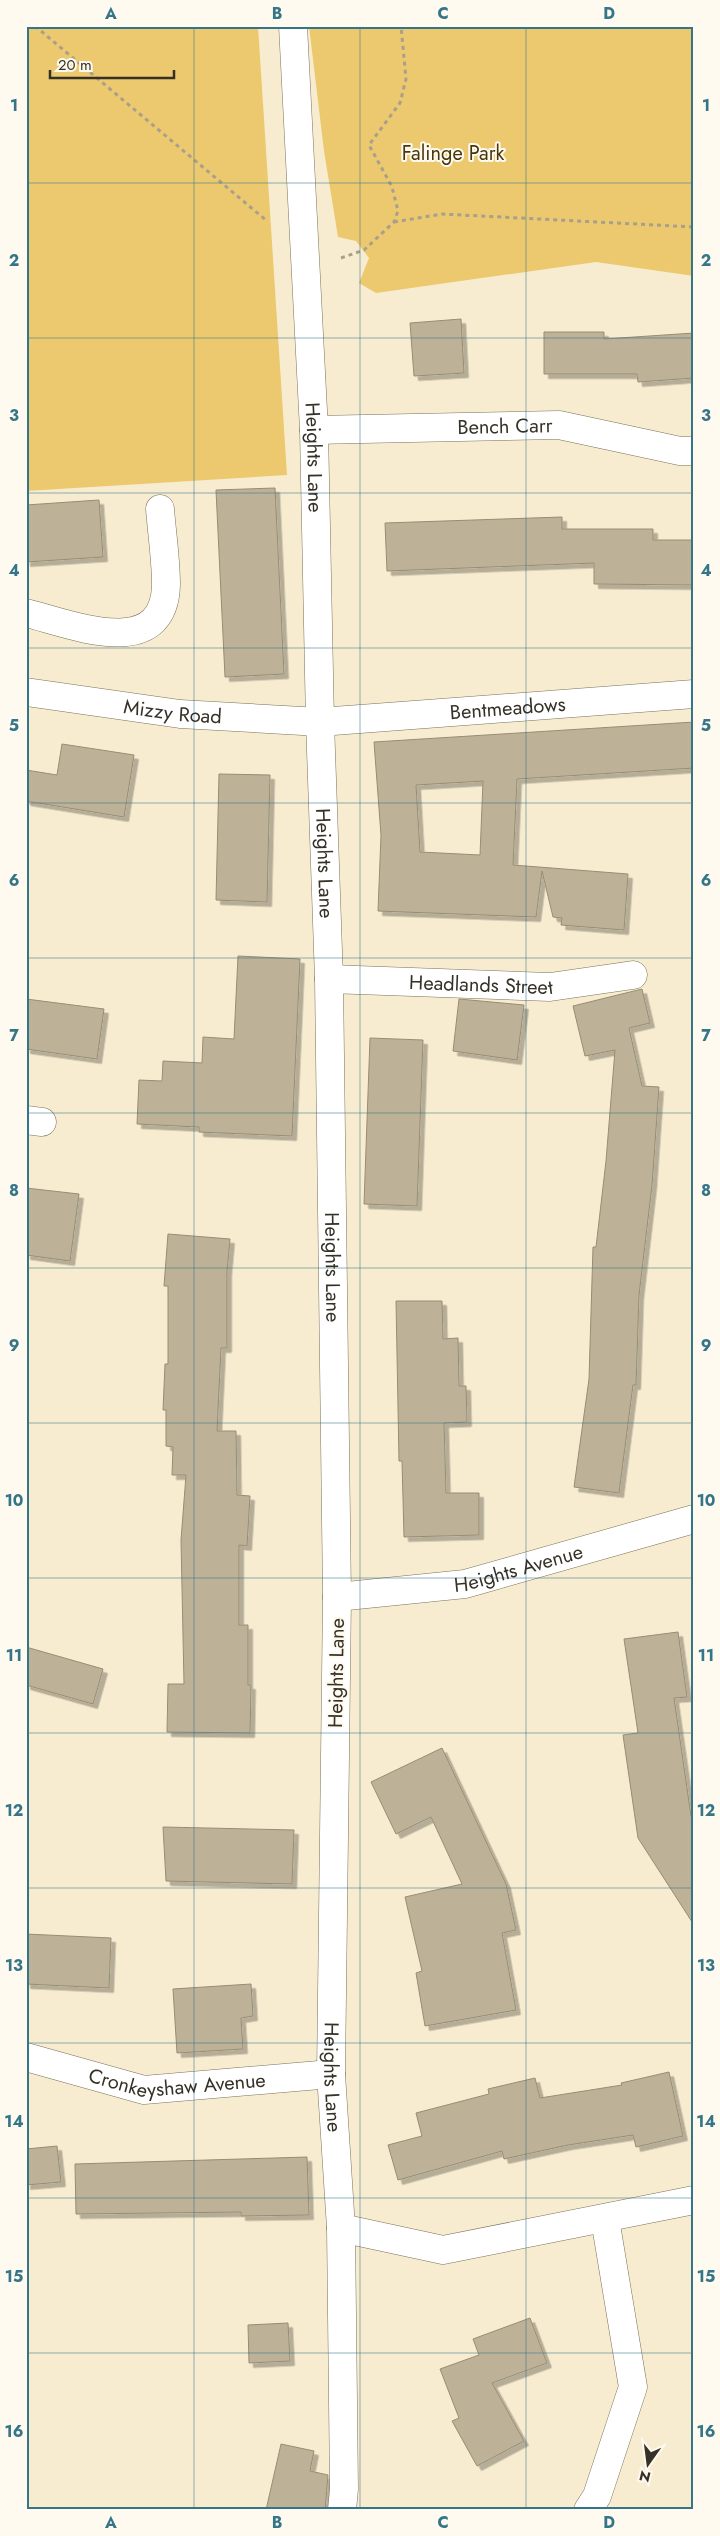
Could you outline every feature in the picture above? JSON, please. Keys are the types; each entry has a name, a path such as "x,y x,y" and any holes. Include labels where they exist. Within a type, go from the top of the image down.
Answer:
{"street":[{"name":"Heights Lane","path":"293,26 314,430 320,722 329,979 337,1597 331,2074 341,2228 344,2488 342,2510"},
{"name":"Bench Carr","path":"314,430 559,426 680,451 694,451"},
{"path":"26,613 122,634 139,630 155,619 163,605 166,585 160,509"},
{"name":"Mizzy Road","path":"26,692 180,714 320,722"},
{"name":"Bentmeadows","path":"320,722 694,694"},
{"name":"Headlands Street","path":"329,979 550,987 633,975"},
{"name":"Heights Avenue","path":"337,1597 465,1584 694,1519"},
{"name":"Cronkeyshaw Avenue","path":"26,2057 144,2090 331,2074"},
{"path":"341,2228 443,2250 694,2200"},
{"path":"588,2510 597,2496 633,2387 605,2219"}],"path":[{"path":"35,26 270,224 305,256 338,260 364,250 394,222 398,211 392,187 369,144 400,103 406,79 401,26"},
{"path":"394,222 442,214 694,228"}],"green space":[{"path":"26,26 258,26 287,475 26,491"},
{"name":"Falinge Park","path":"309,26 694,26 694,276 596,262 376,293 359,283 369,258 356,241 338,237 324,151"}],"building":[{"path":"461,319 464,373 414,376 410,323"},
{"path":"544,332 604,332 604,339 694,333 694,378 638,382 637,374 544,374"},
{"path":"275,488 284,674 225,677 216,490"},
{"path":"99,500 103,557 26,562 26,505"},
{"path":"562,517 562,529 653,529 653,540 694,540 694,585 594,584 594,563 387,571 385,523"},
{"path":"694,722 694,768 517,779 513,865 628,874 624,930 561,925 562,918 553,917 542,871 536,917 378,911 381,835 374,742","holes":["483,781 480,855 420,852 416,785"]},
{"path":"62,744 134,755 124,817 26,801 26,770 57,775"},
{"path":"219,774 270,775 267,902 216,900"},
{"path":"238,956 300,959 292,1136 199,1132 199,1127 137,1124 139,1080 162,1081 163,1061 202,1063 203,1037 234,1039"},
{"path":"642,989 650,1023 629,1028 642,1086 659,1087 652,1185 639,1295 636,1385 633,1385 619,1493 574,1487 589,1379 593,1247 596,1247 606,1161 615,1050 585,1056 573,1006"},
{"path":"26,999 104,1009 97,1059 26,1049"},
{"path":"459,999 524,1005 517,1060 453,1051"},
{"path":"370,1038 423,1040 417,1206 364,1204"},
{"path":"26,1188 79,1194 70,1261 26,1255"},
{"path":"168,1234 230,1239 227,1271 227,1348 221,1348 217,1431 236,1431 237,1495 250,1496 247,1546 239,1545 239,1625 248,1625 248,1685 251,1685 250,1733 167,1732 168,1684 184,1684 181,1540 186,1475 172,1475 173,1447 166,1446 166,1410 163,1410 165,1364 168,1364 168,1286 164,1286"},
{"path":"396,1301 442,1301 443,1339 458,1338 459,1386 466,1386 467,1422 444,1423 446,1493 479,1493 479,1535 404,1537 402,1461 399,1461"},
{"path":"678,1632 687,1697 674,1698 691,1816 694,1822 694,1925 638,1838 623,1735 638,1733 624,1639"},
{"path":"26,1647 103,1669 93,1704 26,1685"},
{"path":"442,1748 506,1884 516,1930 502,1933 516,2010 425,2026 416,1973 422,1971 405,1897 462,1884 431,1817 396,1834 371,1782"},
{"path":"163,1827 294,1830 292,1884 166,1881"},
{"path":"26,1934 111,1938 109,1988 26,1984"},
{"path":"251,1984 253,2016 241,2018 243,2049 177,2053 173,1989"},
{"path":"669,2072 683,2136 636,2147 633,2135 568,2145 504,2159 502,2151 398,2180 388,2145 422,2136 416,2113 489,2094 488,2089 535,2078 540,2098 622,2085 621,2083"},
{"path":"57,2146 61,2182 26,2185 26,2149"},
{"path":"307,2157 309,2215 241,2216 241,2212 76,2214 75,2164"},
{"path":"530,2318 547,2363 492,2383 524,2441 477,2466 452,2421 459,2418 440,2369 479,2355 473,2339"},
{"path":"288,2323 290,2361 249,2363 248,2325"},
{"path":"281,2444 314,2451 310,2471 328,2475 325,2510 266,2510"}]}
